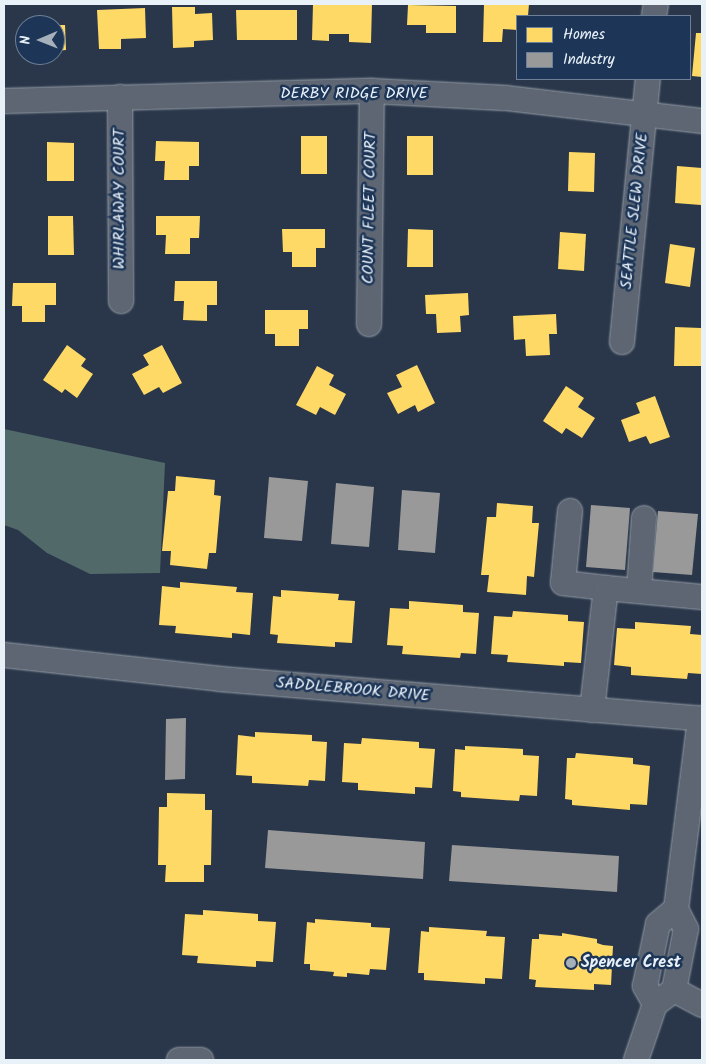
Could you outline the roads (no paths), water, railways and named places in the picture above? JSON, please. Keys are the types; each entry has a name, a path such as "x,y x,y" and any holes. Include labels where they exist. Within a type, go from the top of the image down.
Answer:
{"street":[{"name":"SEATTLE SLEW DRIVE","path":"622,342 648,80"},
{"name":"DERBY RIDGE DRIVE","path":"4,100 372,91 506,98 702,121"},
{"name":"COUNT FLEET COURT","path":"369,324 372,91"},
{"name":"WHIRLAWAY COURT","path":"120,98 121,301"},
{"path":"570,512 563,583 702,595"},
{"path":"639,590 644,518"},
{"path":"592,710 606,588"},
{"name":"SADDLEBROOK DRIVE","path":"4,655 220,679 701,719"},
{"path":"636,1060 655,1004 674,990 686,929 676,909 701,719"},
{"path":"655,1004 645,986 658,924 676,909"},
{"path":"674,990 702,1005"},
{"path":"179,1060 202,1060"}],"place":[{"name":"Spencer Crest","path":"571,963"}]}
